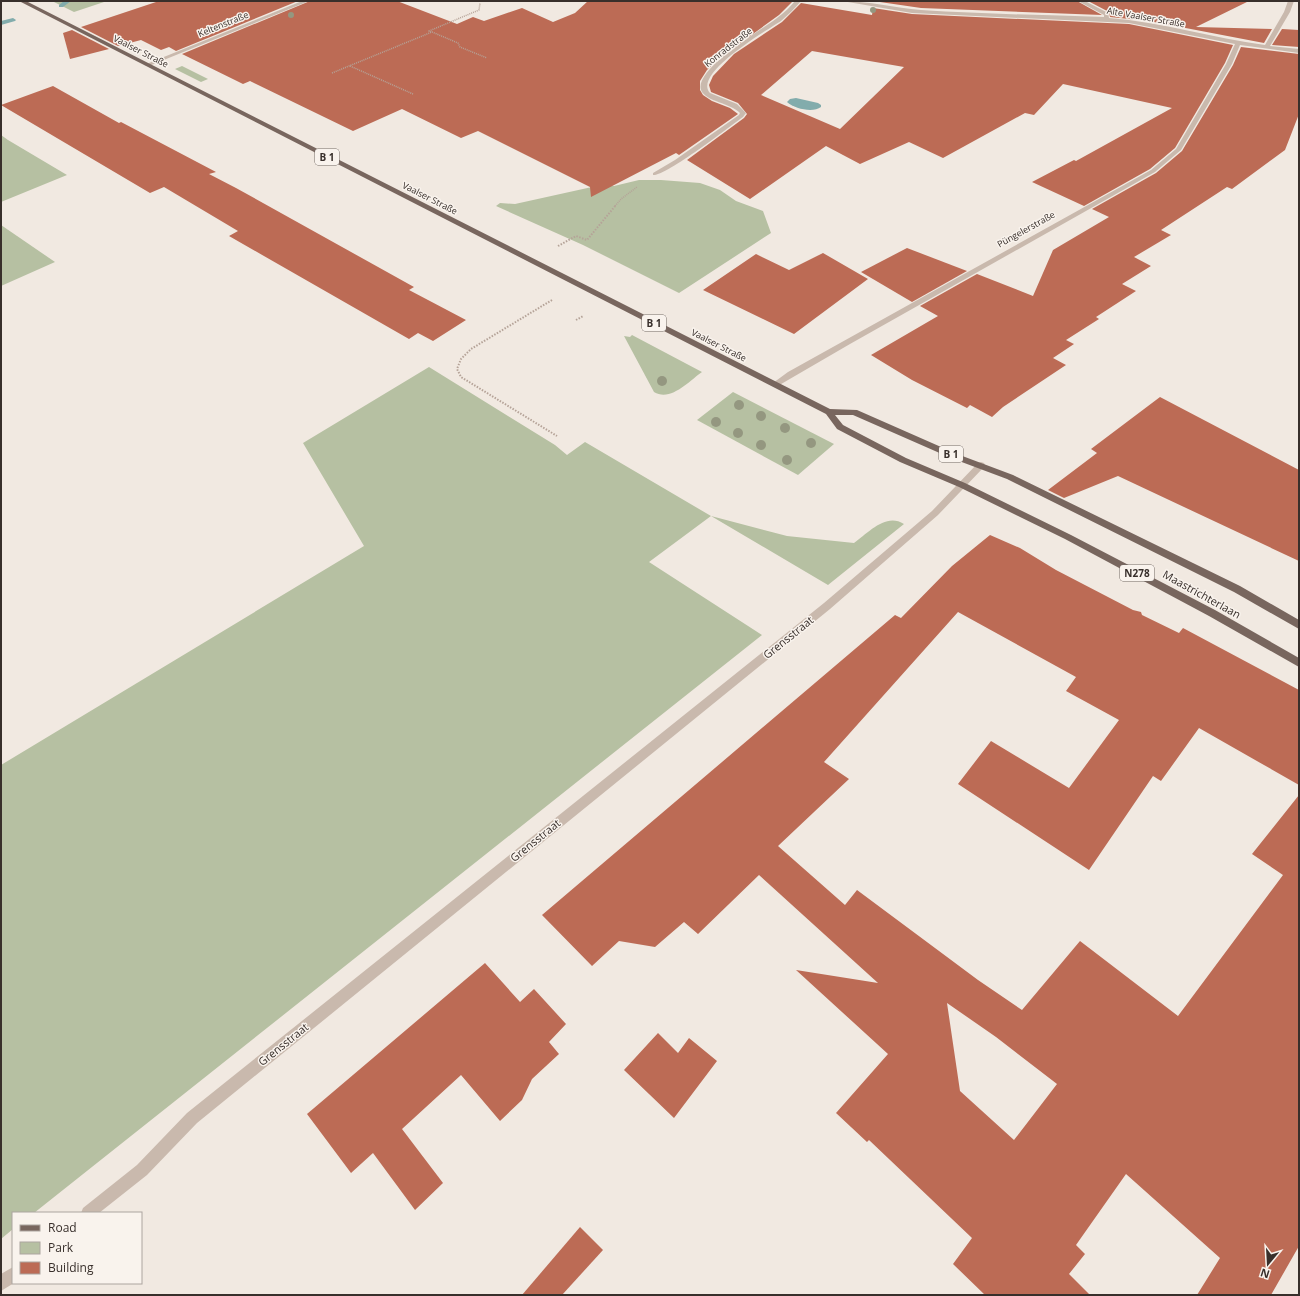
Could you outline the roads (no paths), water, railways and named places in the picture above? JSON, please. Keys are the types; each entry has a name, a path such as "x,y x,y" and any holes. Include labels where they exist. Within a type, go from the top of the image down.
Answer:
{"main road":[{"name":"Vaalser Straße","path":"22,1 829,412 840,427 903,460 984,495"},
{"name":"Vaalser Straße","path":"829,412 854,412 1022,482"},
{"name":"Maastrichterlaan","path":"1022,482 1237,589 1299,625"},
{"name":"Maastrichterlaan","path":"984,495 1068,537 1212,613 1299,663"}],"street":[{"name":"Keltenstraße","path":"147,65 306,1"},
{"name":"Konradstraße","path":"655,174 677,161 741,116 743,113 738,108 704,91 702,85 704,78 718,63 787,13 798,1"},
{"name":"Alte Vaalser Straße","path":"846,1 955,14 1107,19 1238,43 1299,51"},
{"path":"1081,1 1106,14 1107,19"},
{"path":"1267,47 1287,12 1291,1"},
{"name":"Püngelerstraße","path":"776,385 791,374 847,342 1153,171 1178,150 1225,71 1238,43"},
{"name":"Grensstraat","path":"89,1212 142,1170 192,1118 797,630 935,513 981,466"},
{"path":"1,1284 12,1275"}],"water":[{"path":"796,98 818,103 821,107 818,109 809,110 795,107 787,102 790,99"}],"waterway":[{"path":"61,6 68,1"},
{"path":"1,23 13,20"}]}
